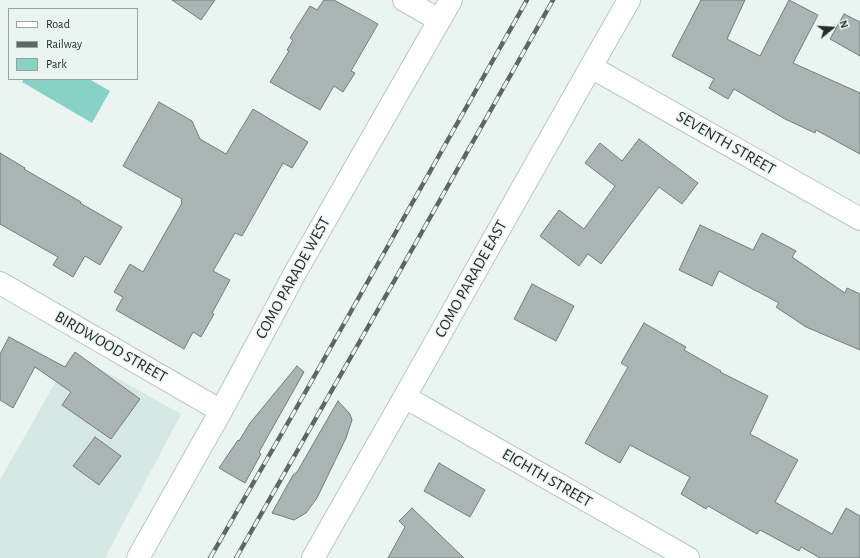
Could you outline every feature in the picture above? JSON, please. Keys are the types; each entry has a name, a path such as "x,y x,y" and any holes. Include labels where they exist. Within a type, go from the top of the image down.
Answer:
{"street":[{"path":"404,0 439,20"},
{"name":"COMO PARADE WEST","path":"138,558 221,411 296,273 451,0"},
{"name":"COMO PARADE EAST","path":"313,558 629,0"},
{"name":"SEVENTH STREET","path":"591,67 860,219"},
{"name":"BIRDWOOD STREET","path":"0,283 221,411"},
{"name":"EIGHTH STREET","path":"404,398 419,405 688,558"}],"shaded area":[{"path":"72,353 181,414 105,558 0,558 0,480"}],"green space":[{"path":"23,80 91,80 110,91 92,123 22,82"}],"building":[{"path":"172,0 215,0 201,20"},
{"path":"324,0 334,0 378,24 351,71 355,73 343,92 334,86 320,110 270,82 289,51 287,50 293,40 290,38 310,6 317,10"},
{"path":"701,0 745,0 727,39 760,56 789,0 818,15 793,63 860,93 860,154 816,130 815,133 785,119 734,89 728,99 709,88 714,79 672,56"},
{"path":"844,14 860,22 860,56 830,39"},
{"path":"159,102 192,121 200,139 226,154 253,109 308,142 292,168 283,163 242,236 235,233 213,271 230,280 201,337 193,332 184,349 116,310 123,297 114,292 130,264 143,272 182,203 182,199 123,166"},
{"path":"639,139 698,183 682,204 659,187 601,264 588,254 579,266 540,236 559,210 584,229 615,186 585,163 600,143 622,161"},
{"path":"0,153 25,168 24,169 81,202 80,203 122,227 100,265 85,256 73,277 53,265 58,257 0,224"},
{"path":"700,225 753,250 762,233 796,251 792,257 845,293 847,288 860,294 860,350 806,327 776,307 779,303 719,271 712,286 679,270"},
{"path":"532,284 574,306 556,341 514,319"},
{"path":"644,323 686,347 684,350 721,371 720,372 768,396 750,434 798,460 775,502 832,534 846,508 860,516 860,558 820,558 801,547 799,551 760,530 757,534 708,506 706,509 681,494 690,477 630,445 620,463 585,443 628,367 621,363"},
{"path":"9,337 65,367 75,352 140,399 111,439 62,405 71,392 35,367 13,408 0,400 0,354"},
{"path":"297,366 304,372 259,452 261,454 245,483 219,468 250,423"},
{"path":"338,401 350,414 352,420 346,438 317,498 306,513 294,520 272,513 293,475 297,472"},
{"path":"95,437 121,456 99,485 73,466"},
{"path":"439,463 485,490 470,517 424,491"},
{"path":"412,508 464,558 388,558 405,527 399,521"}],"railway":[{"path":"210,558 527,0"},
{"path":"236,558 553,0"}]}
